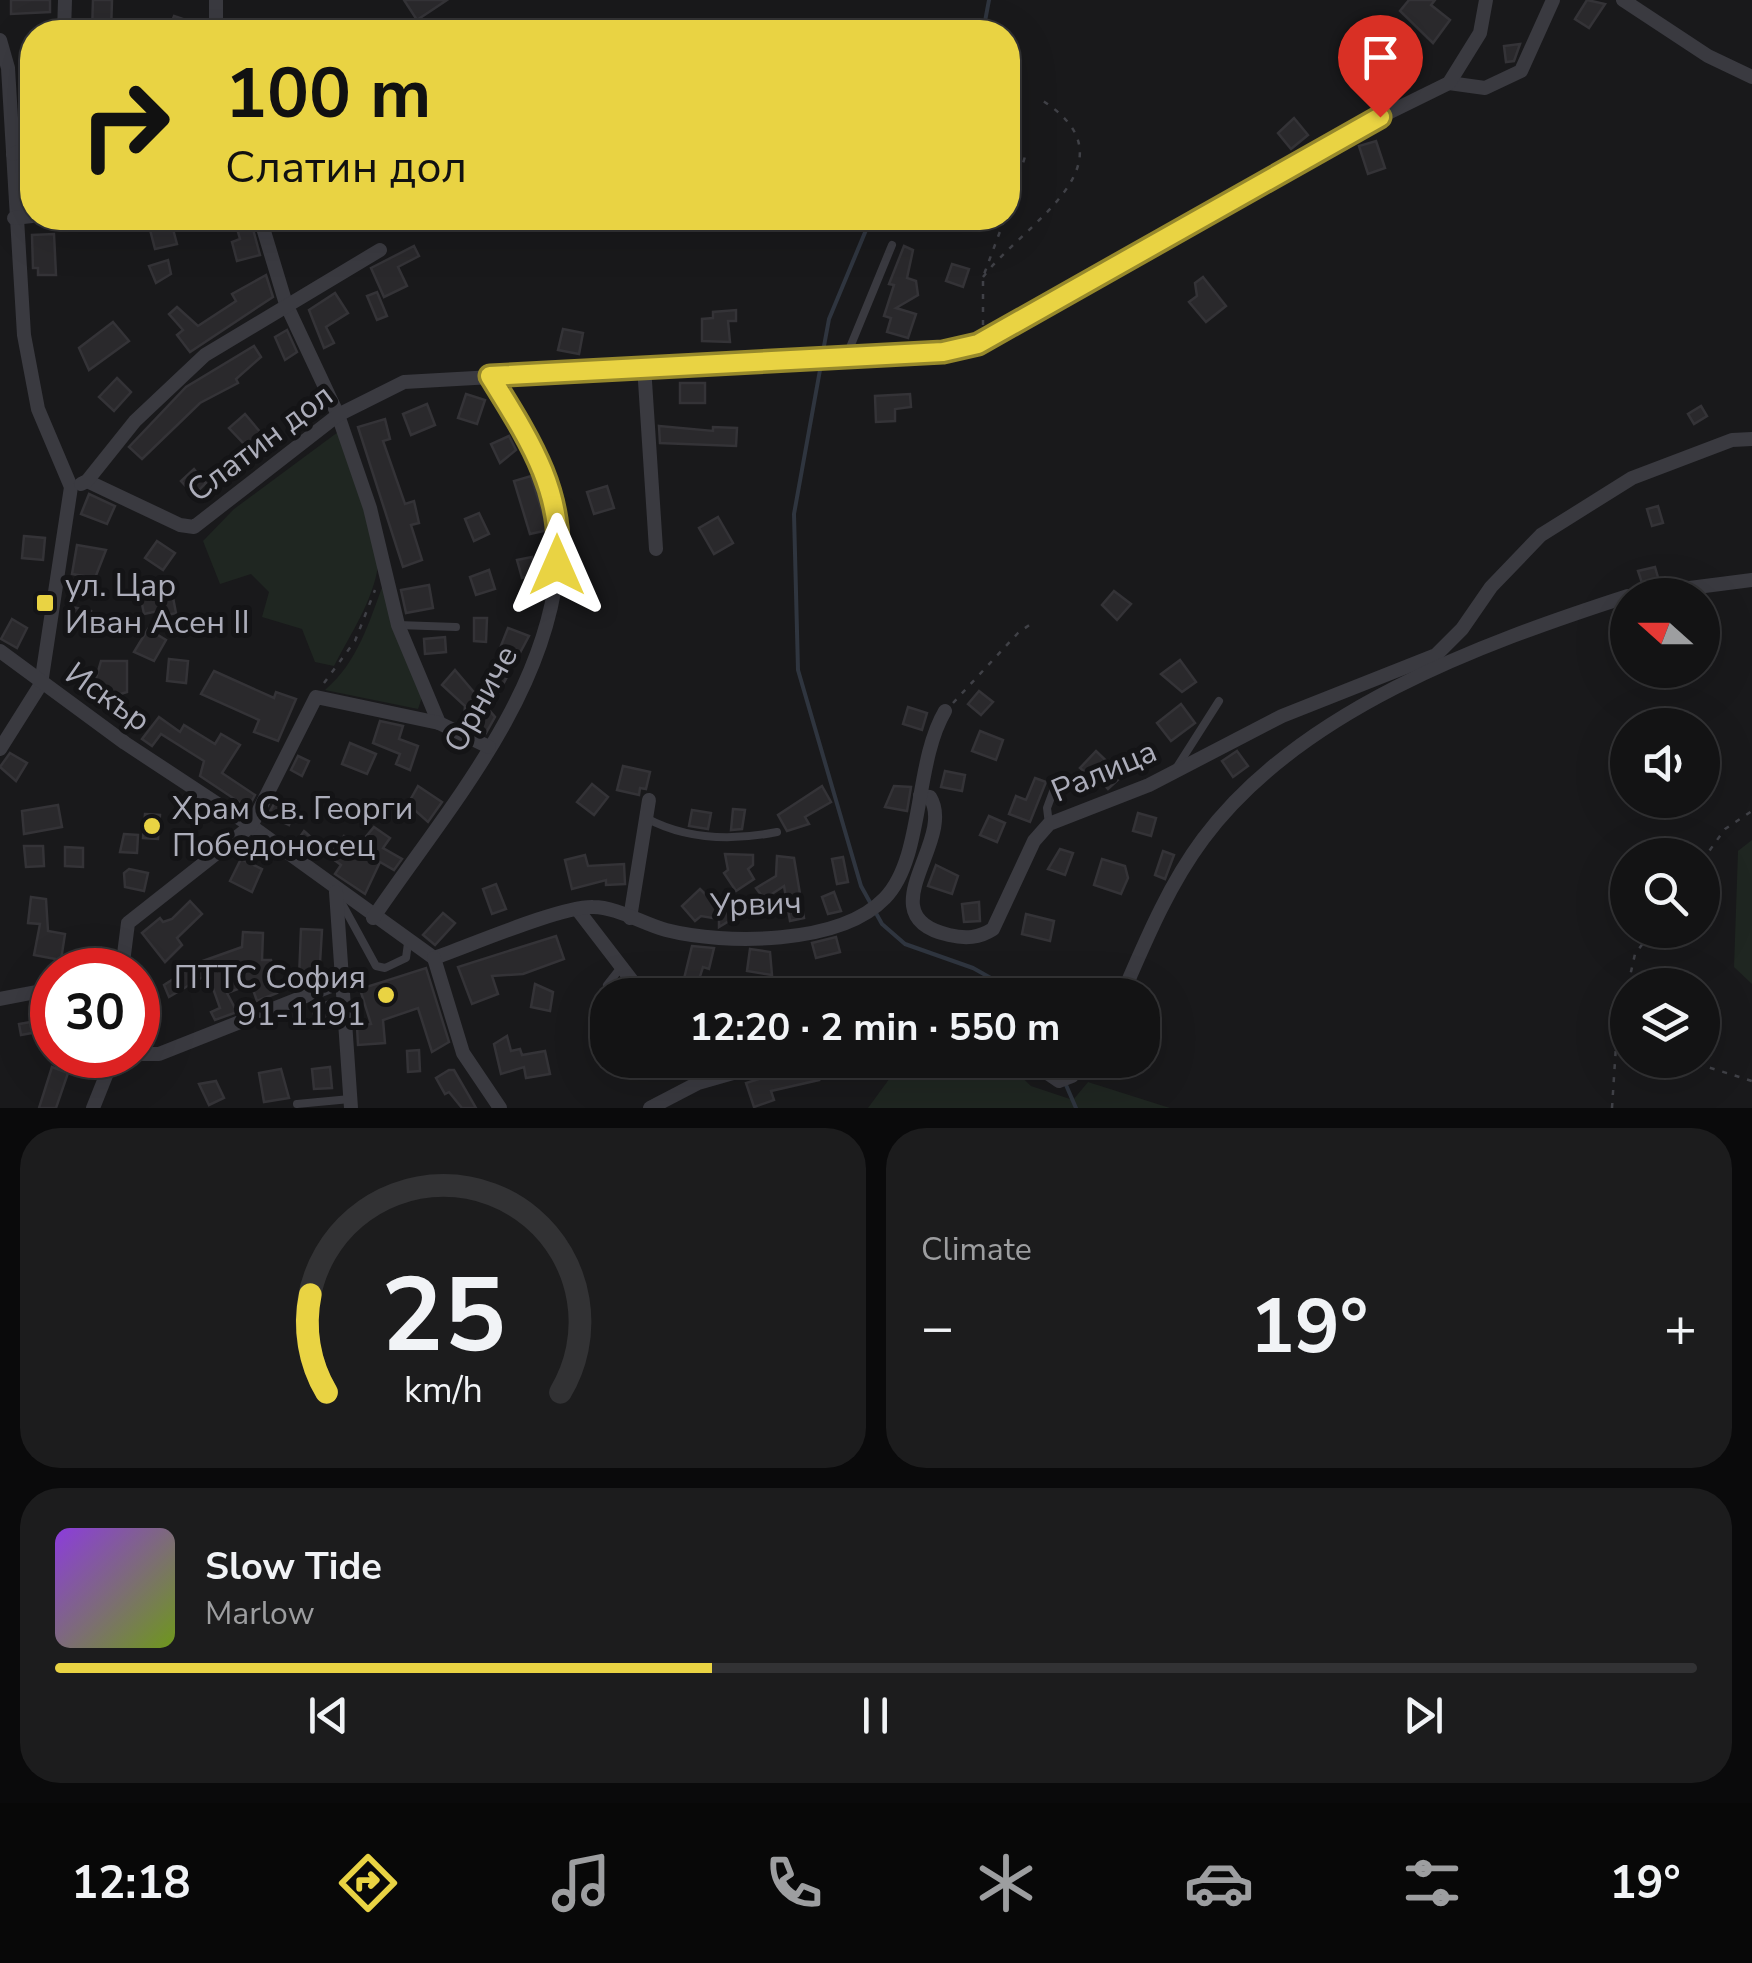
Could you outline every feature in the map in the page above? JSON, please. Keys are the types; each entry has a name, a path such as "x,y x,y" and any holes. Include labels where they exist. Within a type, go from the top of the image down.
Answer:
{"street":[{"path":"1486,0 1480,33 1449,83 1485,88 1505,82 1521,71 1553,0"},
{"path":"1623,0 1708,56 1752,77"},
{"path":"0,40 8,68 24,336 38,409 70,487 88,481 135,421 205,355 380,250"},
{"name":"Слатин дол","path":"88,481 180,525 194,527 338,415 404,382 943,352 983,342 1325,144 1449,83"},
{"path":"13,154 20,152"},
{"path":"14,218 20,217"},
{"path":"264,230 286,304 338,415 370,508 398,625 438,723"},
{"path":"644,366 656,550"},
{"name":"Орниче","path":"372,918 490,747 537,663 554,600 561,530 534,448 490,376"},
{"path":"1440,660 1490,587 1541,535 1632,478 1732,440 1752,440"},
{"name":"Искър","path":"70,487 41,684 251,826 372,918 434,958"},
{"path":"1720,584 1752,580"},
{"path":"1130,978 1171,890 1204,838 1283,757 1440,660 1610,603"},
{"path":"0,650 41,684 0,749"},
{"name":"Ралица","path":"920,796 930,798 934,804 934,819 912,895 915,914 923,926 964,939 993,928 1034,841 1050,824 1175,771 1282,716 1440,660"},
{"path":"123,948 128,923 251,826 316,697 438,723 490,747"},
{"name":"Урвич","path":"434,958 577,909 602,907 668,930 732,938 785,936 841,924 865,913 880,902 905,858 932,734 946,711"},
{"path":"630,918 649,800"},
{"path":"336,892 350,1104"},
{"path":"577,909 631,978"},
{"path":"434,958 464,1053 500,1108"},
{"path":"160,1054 340,982"},
{"path":"0,999 30,994"},
{"path":"93,1108 105,1078"},
{"path":"650,1108 716,1078"}],"lane":[{"path":"846,357 892,245"},
{"path":"398,625 456,627"},
{"path":"1175,771 1219,701"},
{"path":"1050,824 1047,808 1054,789"},
{"path":"646,818 670,831 710,837 742,839 777,832"},
{"path":"336,892 376,966 398,964 406,958 408,942"},
{"path":"613,978 622,966"},
{"path":"297,1104 350,1104"}],"path":[{"path":"983,277 1016,239 1042,219 1081,158 1077,135 1062,113 1040,99"},
{"path":"1020,172 1027,150"},
{"path":"983,342 983,277 1000,230"},
{"path":"316,697 355,641 384,566"},
{"path":"946,711 1018,633 1035,621"},
{"path":"1719,838 1752,810"},
{"path":"1720,1071 1752,1081"},
{"path":"1612,1108 1614,1078"}],"shaded area":[{"path":"338,432 365,498 376,535 378,566 360,618 334,666 315,662 302,629 262,617 269,592 251,574 220,584 203,541 234,509"},
{"path":"384,582 423,694 418,709 325,690 354,654"},
{"path":"1752,840 1752,984 1734,967 1738,851"},
{"path":"890,1078 1023,1078 1031,1086 1073,1100 1088,1082 1170,1108 868,1108"}],"building":[{"path":"11,0 50,0 50,12 11,14"},
{"path":"93,0 112,0 111,20 92,20"},
{"path":"404,0 447,0 417,20"},
{"path":"1409,0 1435,0 1431,5 1450,20 1433,43 1400,11"},
{"path":"1587,0 1605,4 1589,28 1575,19"},
{"path":"1520,44 1514,61 1506,62 1504,46"},
{"path":"1294,118 1308,135 1291,149 1278,133"},
{"path":"1376,141 1385,168 1368,174 1359,146"},
{"path":"150,230 173,230 177,244 155,249"},
{"path":"237,230 253,230 260,255 237,261 232,242 240,239"},
{"path":"54,234 56,275 38,275 38,268 33,268 32,235"},
{"path":"414,246 419,256 398,267 407,286 384,297 371,268"},
{"path":"904,246 913,250 907,278 916,281 918,295 896,308 916,314 908,338 887,332 891,318 884,316 894,285 889,284"},
{"path":"168,260 171,274 156,283 149,266"},
{"path":"952,264 969,269 963,287 946,281"},
{"path":"266,275 273,297 190,352 177,335 183,330 169,314 177,307 198,326 236,301 232,294"},
{"path":"1203,277 1226,306 1206,322 1189,302 1197,296 1195,283"},
{"path":"377,292 387,316 377,320 367,296"},
{"path":"335,293 348,313 326,327 334,343 324,348 309,310"},
{"path":"736,310 736,321 728,321 730,342 702,341 702,319 713,318 713,312"},
{"path":"113,322 129,341 89,370 79,348"},
{"path":"563,329 583,333 579,354 558,350"},
{"path":"287,330 297,352 285,360 275,337"},
{"path":"254,346 261,357 236,379 238,383 200,403 142,459 129,447 186,387"},
{"path":"117,378 131,392 114,411 99,397"},
{"path":"680,383 705,383 705,403 680,403"},
{"path":"466,394 485,400 477,424 458,418"},
{"path":"910,394 911,407 895,409 895,421 876,422 875,396"},
{"path":"427,404 435,425 411,435 403,414"},
{"path":"1701,406 1707,416 1694,424 1688,414"},
{"path":"245,414 261,433 246,446 229,428"},
{"path":"385,419 390,439 383,441 405,504 414,501 419,523 411,525 422,560 403,567 358,427"},
{"path":"659,426 713,431 713,427 737,428 736,446 660,443"},
{"path":"509,436 516,450 500,463 491,444"},
{"path":"194,469 206,483 194,495 181,481"},
{"path":"531,476 548,530 530,534 514,481"},
{"path":"607,486 614,508 594,514 587,492"},
{"path":"89,494 115,506 107,524 81,514"},
{"path":"1658,506 1663,523 1652,526 1647,509"},
{"path":"479,513 489,534 474,541 465,519"},
{"path":"718,517 733,543 714,554 699,528"},
{"path":"24,536 45,538 43,560 22,558"},
{"path":"157,541 175,553 163,570 145,558"},
{"path":"77,545 106,550 95,578 72,574"},
{"path":"532,557 536,574 522,578 517,560"},
{"path":"1655,567 1658,578 1640,578 1638,571"},
{"path":"489,570 495,589 476,595 470,577"},
{"path":"429,585 433,608 406,613 401,590"},
{"path":"171,587 176,613 154,618 158,611 144,614 140,594"},
{"path":"1114,591 1131,604 1117,620 1102,605"},
{"path":"72,607 91,611 87,630 68,626"},
{"path":"211,615 215,628 202,633 198,619"},
{"path":"474,618 487,618 486,642 474,641"},
{"path":"12,619 27,628 17,648 1,639"},
{"path":"508,628 529,636 499,692 485,686"},
{"path":"148,629 166,640 154,661 134,652"},
{"path":"445,637 446,652 425,654 424,639"},
{"path":"169,659 188,661 186,683 167,681"},
{"path":"1180,660 1196,682 1182,692 1161,674"},
{"path":"101,661 127,661 127,692 101,700 95,682"},
{"path":"455,670 495,717 486,733 464,718 465,706 442,685"},
{"path":"214,671 274,698 276,692 296,699 278,741 254,732 259,720 201,694"},
{"path":"979,691 993,702 981,715 968,704"},
{"path":"1181,704 1195,723 1171,741 1157,723"},
{"path":"908,707 927,713 922,730 903,724"},
{"path":"159,717 180,732 184,725 215,744 221,734 240,745 222,773 255,795 248,808 200,776 204,761 161,734 152,746 142,739"},
{"path":"380,721 403,726 399,739 418,746 410,770 396,764 400,754 373,743"},
{"path":"980,731 1003,740 996,760 972,751"},
{"path":"350,743 376,754 367,774 342,764"},
{"path":"1096,751 1122,776 1108,789 1092,772 1088,775 1080,768"},
{"path":"1237,751 1248,766 1233,777 1222,761"},
{"path":"10,753 27,763 16,781 0,767"},
{"path":"298,756 309,761 302,776 291,770"},
{"path":"623,766 650,772 646,789 640,788 639,795 617,790"},
{"path":"945,771 965,775 962,791 941,787"},
{"path":"1035,778 1046,782 1030,822 1009,814 1016,796 1026,800"},
{"path":"592,784 608,797 594,815 577,802"},
{"path":"418,786 442,802 428,822 408,804"},
{"path":"822,786 831,802 805,817 809,824 787,831 778,815"},
{"path":"894,786 911,787 907,811 885,807"},
{"path":"278,797 297,806 289,825 268,815"},
{"path":"58,805 62,827 24,834 22,811"},
{"path":"733,809 745,810 742,829 731,830"},
{"path":"692,810 711,813 708,829 689,826"},
{"path":"1138,813 1156,818 1151,836 1133,831"},
{"name":"Храм Св. Георги Победоносец","path":"145,814 160,815 158,839 143,838"},
{"path":"989,816 1005,823 997,842 980,835"},
{"path":"374,827 390,838 383,848 402,859 394,870 380,862 365,894 335,874 341,865 329,856 344,836 358,846"},
{"path":"304,831 321,846 314,857 295,844"},
{"path":"124,834 138,835 137,853 120,852"},
{"path":"24,846 43,846 44,866 26,867"},
{"path":"65,847 83,848 83,867 65,866"},
{"path":"1060,849 1073,853 1065,875 1048,869"},
{"path":"1163,851 1174,855 1165,879 1155,875"},
{"path":"725,854 753,855 753,865 748,869 754,879 736,891 724,873 728,870"},
{"path":"585,855 588,866 624,864 625,884 606,885 606,880 572,889 565,860"},
{"path":"777,856 794,858 804,918 790,921 784,886 764,899 756,888 776,876"},
{"path":"843,857 848,882 837,884 832,859"},
{"path":"241,859 262,869 252,892 230,881"},
{"path":"1102,859 1125,866 1128,878 1121,894 1094,885"},
{"path":"936,865 958,876 952,894 928,886"},
{"path":"129,869 148,873 144,891 125,887 124,873"},
{"path":"496,884 506,909 492,914 483,889"},
{"path":"700,889 708,897 734,901 732,912 742,913 719,927 719,919 701,916 695,921 682,906"},
{"path":"834,892 841,911 828,914 822,897"},
{"path":"31,897 46,899 48,931 65,934 63,948 35,948 40,924 28,923"},
{"path":"190,901 202,914 177,938 182,945 165,962 160,948 154,948 142,933 160,918 163,922 172,919"},
{"path":"979,902 980,921 964,922 962,904"},
{"path":"443,913 455,923 435,945 423,935"},
{"path":"1026,914 1054,921 1050,941 1022,934"},
{"path":"301,929 322,930 319,979 299,978"},
{"path":"243,932 263,933 262,960 271,960 275,972 270,973 277,993 257,1001 251,984 227,993 237,1012 215,1020 211,1012 220,1008 208,974 169,997 164,985 200,962 242,947"},
{"path":"556,936 564,959 523,974 492,976 498,994 472,1004 458,967"},
{"path":"836,937 840,952 816,958 812,943"},
{"path":"692,946 714,948 709,969 703,967 699,978 684,978"},
{"path":"750,949 770,952 772,975 747,971"},
{"path":"426,968 449,1042 432,1052 418,1008 383,1020 385,1043 358,1045 357,1026 371,1024 360,989"},
{"path":"535,984 553,992 550,1011 531,1007"},
{"path":"327,1002 332,1025 317,1028 312,1006"},
{"path":"30,1022 30,1033 21,1035 19,1024"},
{"path":"507,1036 511,1051 520,1049 522,1055 545,1051 550,1074 526,1078 524,1067 501,1074 494,1044"},
{"path":"419,1050 420,1071 408,1072 407,1051"},
{"path":"330,1067 332,1088 314,1089 312,1069"},
{"path":"281,1069 289,1098 264,1102 259,1073"},
{"path":"454,1070 476,1108 462,1108 449,1092 445,1094 436,1078"},
{"path":"49,1078 66,1078 56,1108 39,1108"},
{"path":"762,1078 819,1080 771,1091 774,1100 754,1107 746,1083"},
{"path":"216,1081 224,1098 209,1105 199,1084"}],"waterway":[{"path":"985,20 989,0"},
{"path":"824,346 829,319 866,230"},
{"path":"820,370 794,514 798,670 861,886 882,924 905,944 991,978"},
{"path":"1066,1085 1076,1108"}],"place":[{"name":"ул. Цар Иван Асен ІІ","path":"45,603"},
{"name":"Храм Св. Георги Победоносец","path":"152,826"},
{"name":"ПТТС София 91-1191","path":"386,995"}],"route":[{"path":"557,565 561,530 552,492 534,448 490,376 943,352 978,344 1011,329 1325,144 1380,117"}]}
